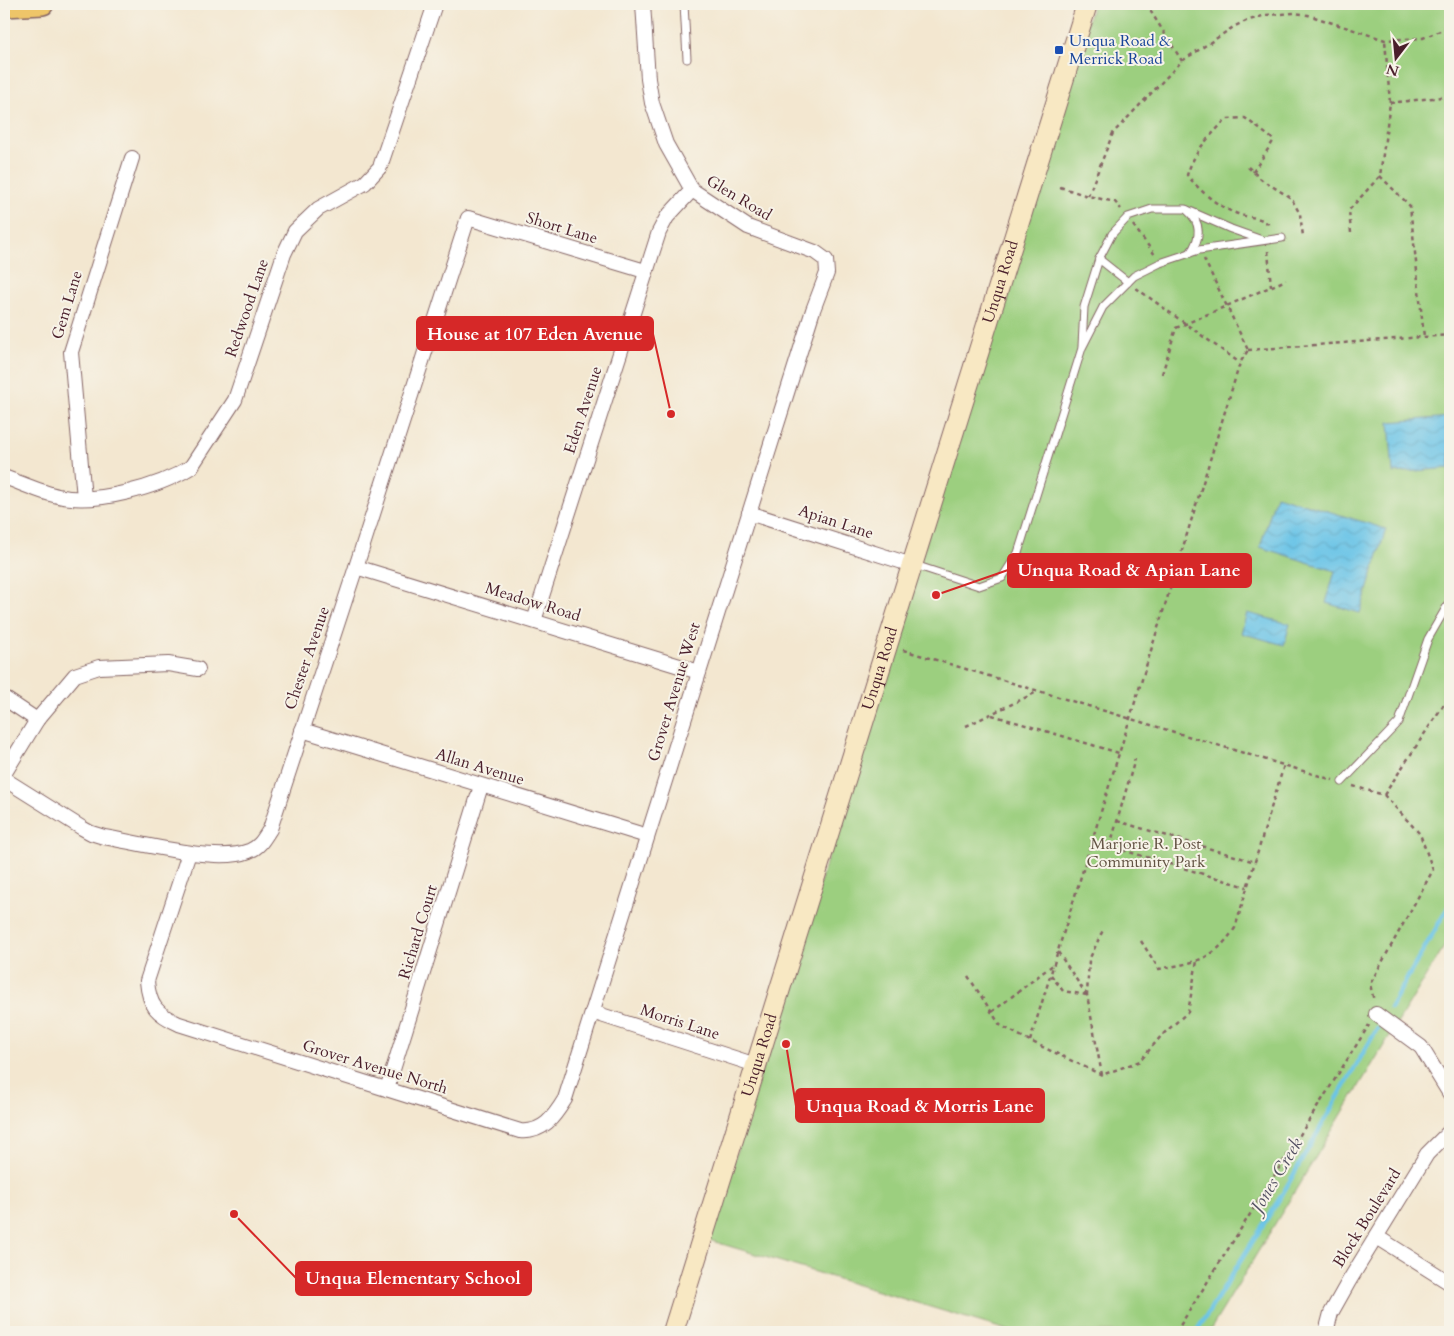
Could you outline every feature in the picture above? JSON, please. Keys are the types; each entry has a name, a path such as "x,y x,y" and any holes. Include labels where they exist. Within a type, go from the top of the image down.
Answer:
{"main road":[{"path":"4,6 43,4"}],"street":[{"name":"Redwood Lane","path":"4,477 59,496 84,498 110,496 140,489 191,467 235,400 284,254 295,231 318,209 364,183 380,167 435,4"},
{"name":"Glen Road","path":"643,4 648,79 652,103 666,144 692,190 748,227 815,252 826,260 827,273"},
{"name":"Unqua Road","path":"673,1332 1087,4"},
{"name":"Gem Lane","path":"84,498 71,352 132,158"},
{"name":"Eden Avenue","path":"534,621 659,232 667,217 692,190"},
{"name":"Short Lane","path":"468,218 645,272"},
{"name":"Chester Avenue","path":"4,779 91,833 189,853 232,856 250,851 261,843 270,829 468,218"},
{"name":"Grover Avenue West","path":"552,1120 565,1099 812,310 827,273"},
{"name":"Apian Lane","path":"749,513 912,565"},
{"name":"Meadow Road","path":"356,567 699,672"},
{"path":"4,774 36,720 75,675 99,667 168,664 198,669"},
{"path":"4,698 36,720"},
{"name":"Allan Avenue","path":"302,730 647,836"},
{"name":"Richard Court","path":"387,1089 482,786"},
{"name":"Grover Avenue North","path":"189,853 147,981 148,996 152,1005 165,1018 185,1026 520,1131 529,1132 538,1129 552,1120"},
{"name":"Morris Lane","path":"592,1012 756,1065"},
{"path":"1376,1014 1421,1047 1450,1094"},
{"name":"Block Boulevard","path":"1326,1332 1331,1313 1349,1281 1428,1154 1450,1131"},
{"path":"1377,1237 1450,1282"}],"lane":[{"path":"684,4 687,59"},
{"path":"1082,348 1084,307 1099,259 1112,234 1128,218 1152,209 1185,209 1262,241"},
{"path":"1185,209 1195,219 1199,229 1198,240 1189,253"},
{"path":"912,565 979,586 1002,578 1018,553 1082,348 1103,307 1134,276 1160,263 1199,250 1282,238"},
{"path":"1099,259 1128,282"},
{"path":"1342,782 1399,722 1428,638 1450,601"}],"path":[{"path":"1146,4 1182,61"},
{"path":"1088,196 1113,133 1182,61 1235,26 1266,15 1295,13 1308,15 1385,40 1423,38 1450,27"},
{"path":"1351,233 1349,210 1380,176 1390,103 1385,40"},
{"path":"1390,103 1450,96"},
{"path":"1187,175 1191,163 1204,141 1226,119 1245,118 1274,140 1253,172"},
{"path":"1248,168 1262,180 1291,198 1300,214 1303,236"},
{"path":"1380,176 1410,206 1424,337"},
{"path":"1199,250 1248,350"},
{"path":"1162,374 1176,328 1286,280"},
{"path":"1128,282 1240,363"},
{"path":"1248,350 1450,335"},
{"path":"1030,1041 1240,363 1248,350"},
{"path":"887,645 1384,795 1420,834 1433,870 1370,984"},
{"path":"966,726 1038,691"},
{"path":"1384,795 1450,695"},
{"path":"992,714 1119,752"},
{"path":"1110,846 1136,759"},
{"path":"1141,942 1159,969 1197,962 1212,954 1231,934 1235,928 1284,765"},
{"path":"1118,820 1255,862"},
{"path":"1092,841 1247,888"},
{"path":"1102,1075 1087,995 1089,960 1103,930"},
{"path":"1058,952 1087,995"},
{"path":"968,976 1000,1025 1102,1075 1140,1061 1162,1035 1188,1012 1197,962"},
{"path":"992,1012 1054,964"},
{"path":"1050,975 1063,990 1087,995"},
{"path":"1176,1332 1376,1014"}],"green space":[{"name":"Marjorie R. Post Community Park","path":"1093,4 1450,4 1450,937 1209,1332 1013,1332 709,1240"}],"water":[{"path":"1450,417 1450,468 1393,473 1389,422"},
{"path":"1276,495 1386,529 1360,613 1326,603 1335,571 1260,547"},
{"path":"1247,613 1290,624 1284,645 1241,633"}],"waterway":[{"name":"Jones Creek","path":"1390,1008 1450,904"},
{"name":"Jones Creek","path":"1196,1332 1283,1193 1377,1029"}],"place":[{"name":"Unqua Road & Merrick Road","path":"1059,50"},
{"name":"House at 107 Eden Avenue","path":"671,414"},
{"name":"Unqua Road & Apian Lane","path":"936,595"},
{"name":"Unqua Road & Morris Lane","path":"786,1044"},
{"name":"Unqua Elementary School","path":"234,1214"}]}
